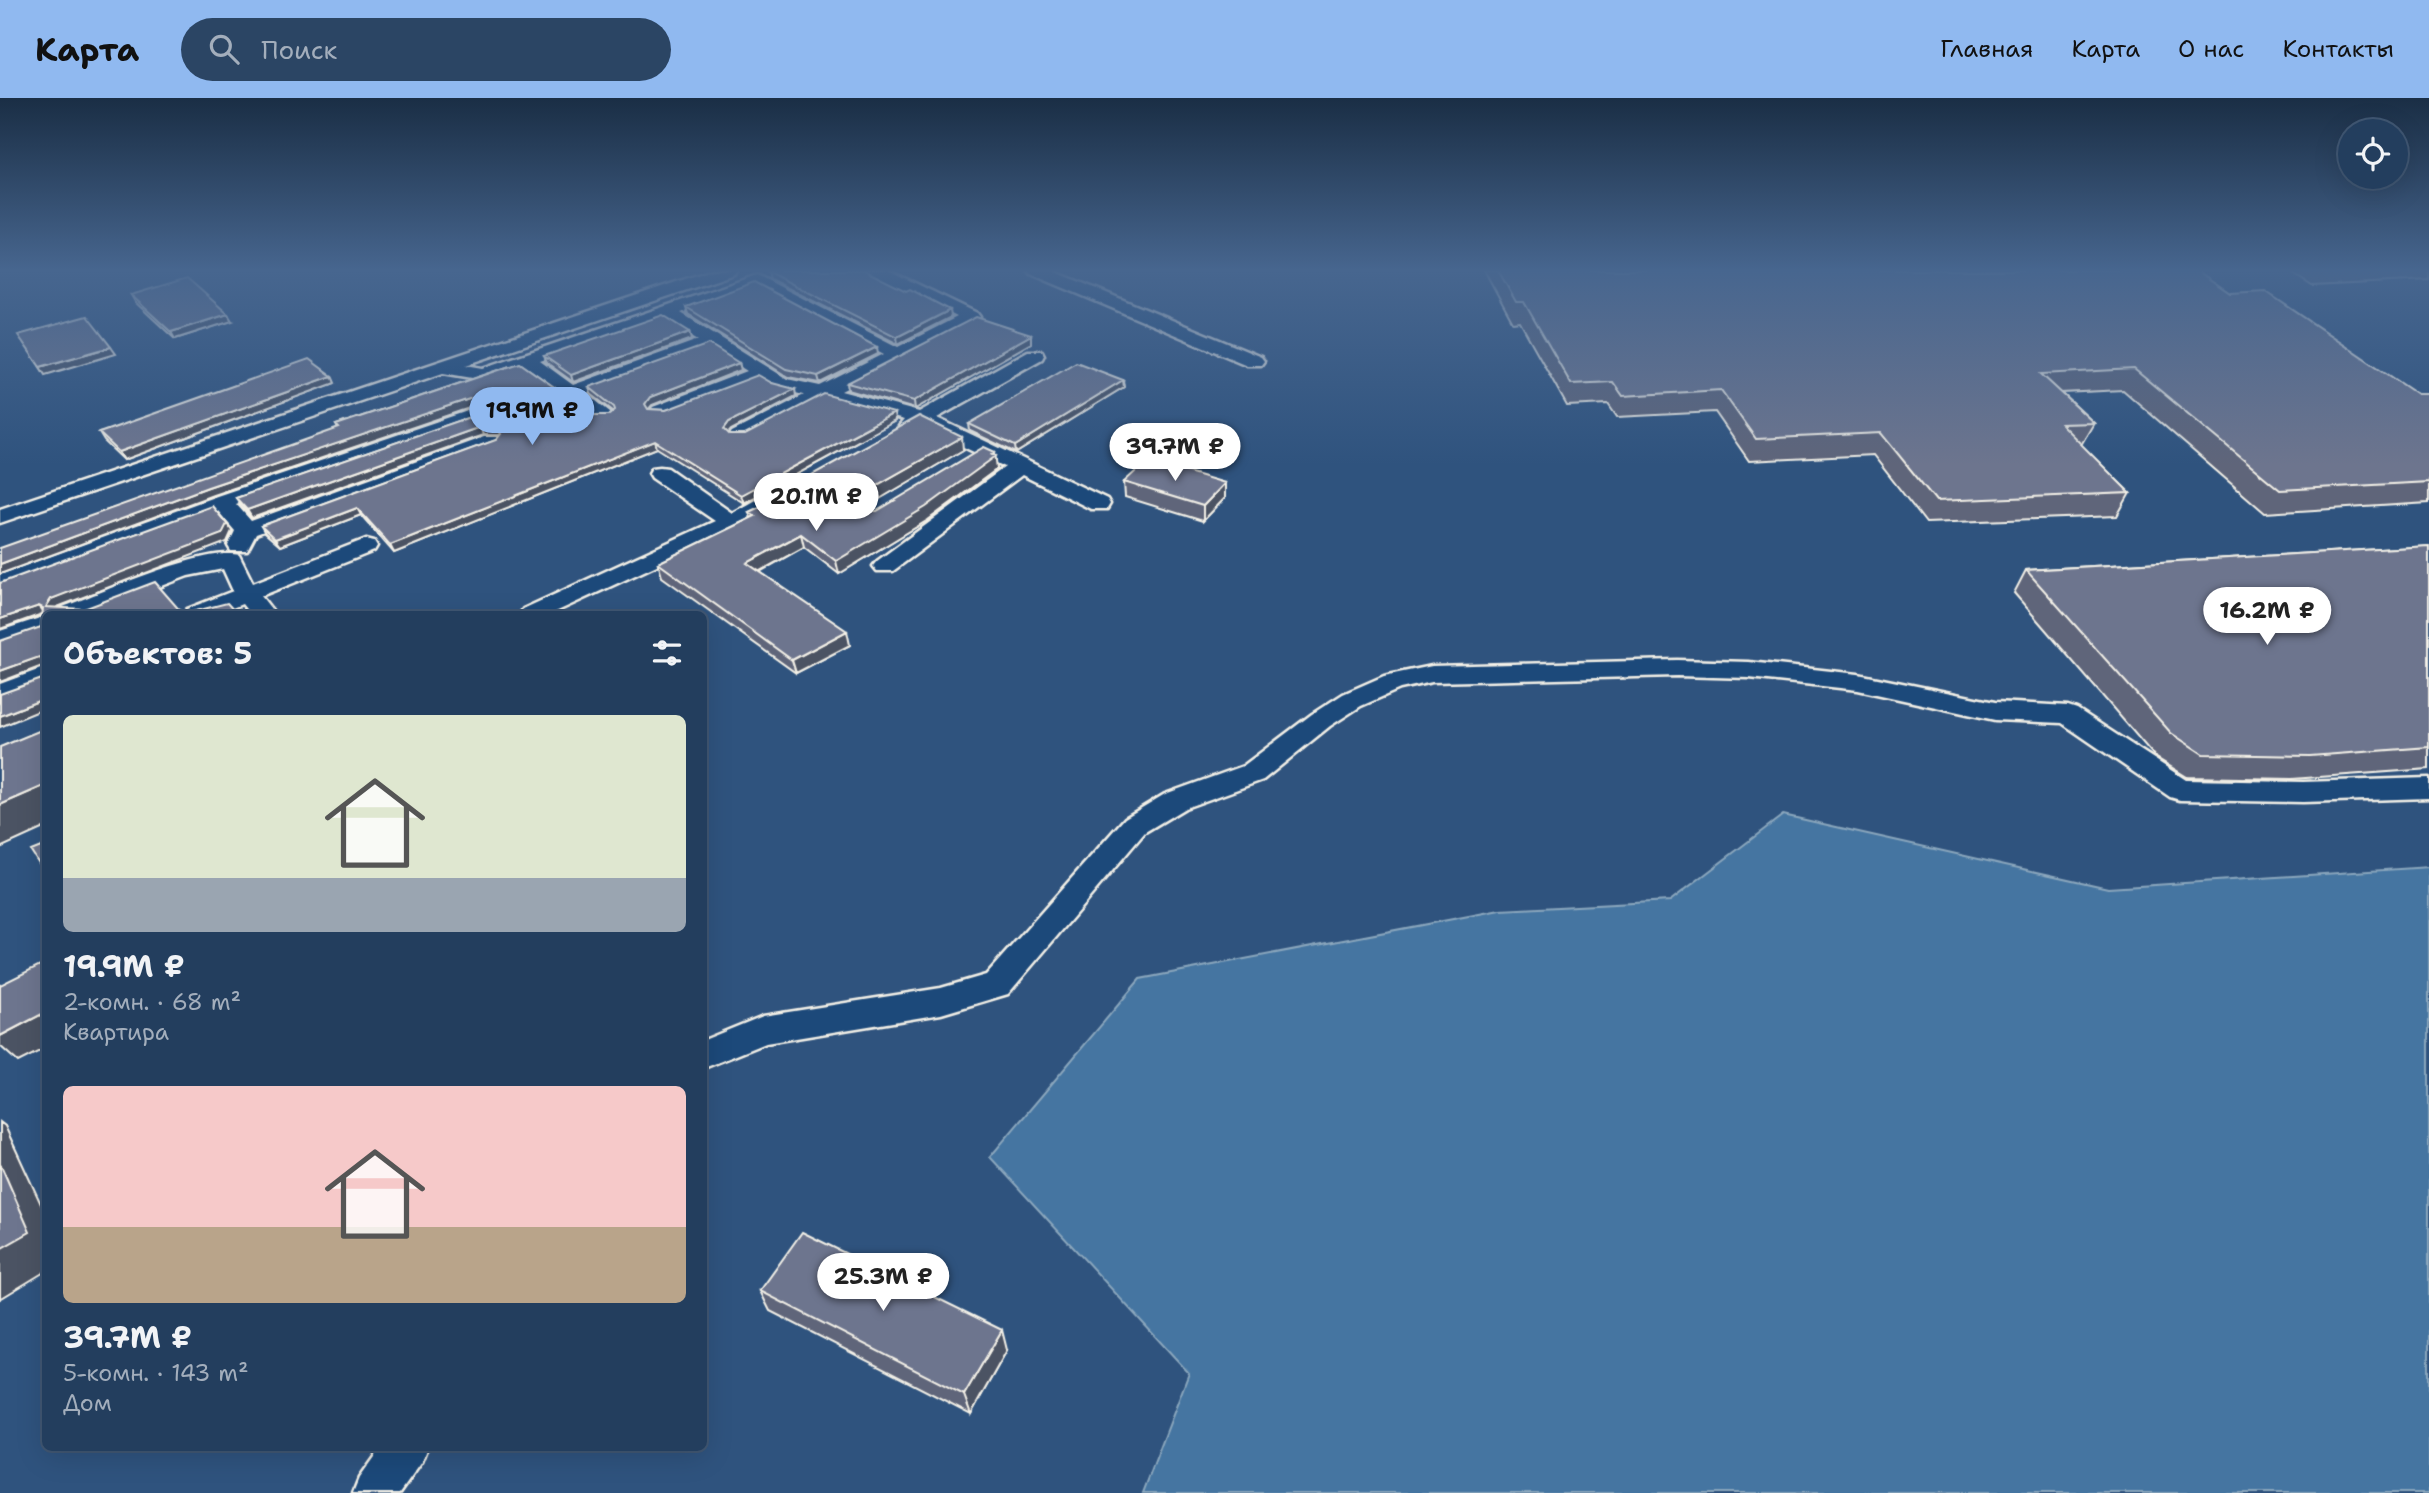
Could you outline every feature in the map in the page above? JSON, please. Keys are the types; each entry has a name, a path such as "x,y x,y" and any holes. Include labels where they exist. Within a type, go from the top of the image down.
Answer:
{"street":[{"path":"0,516 534,335"},
{"path":"442,366 484,374 599,335"},
{"path":"704,335 781,384 922,419 1099,504"},
{"path":"862,335 898,354"},
{"path":"739,436 935,335"},
{"path":"1192,335 1254,361"},
{"path":"571,392 713,341"},
{"path":"886,439 1035,355"},
{"path":"526,360 605,416"},
{"path":"660,411 761,372"},
{"path":"0,583 222,502 494,408"},
{"path":"231,560 247,530 491,441"},
{"path":"962,463 985,449"},
{"path":"885,566 1020,466"},
{"path":"660,473 731,522"},
{"path":"538,611 731,522 815,477"},
{"path":"222,502 247,530"},
{"path":"204,611 366,546"},
{"path":"231,560 246,594 260,611"},
{"path":"75,611 182,570 231,560"},
{"path":"0,640 42,624"},
{"path":"707,1053 763,1030 941,1001 997,985 1089,875 1135,825 1175,801 1253,773 1321,720 1352,700 1393,682 1432,674 1677,668 1749,670 1858,682 1995,711 2068,715 2180,790 2290,792 2429,788"},
{"path":"0,694 42,677"},
{"path":"374,1493 404,1451"}],"water":[{"path":"1783,815 2108,888 2429,867 2429,1493 1143,1493 1189,1373 990,1157 1140,979 1500,910 1670,901"}],"building":[{"path":"18,335 102,335 111,347 40,367"},
{"path":"605,335 681,335 571,375 544,356"},
{"path":"731,335 854,335 877,347 818,376 786,369"},
{"path":"941,335 1031,335 914,401 847,383"},
{"path":"1543,335 2330,335 2417,394 2429,394 2429,482 2280,490 2134,369 2041,374 2094,423 2061,424 2130,493 1936,501 1881,433 1756,439 1721,390 1623,396 1613,382 1571,384"},
{"path":"709,344 739,363 650,397 645,404 648,409 666,410 758,375 772,383 795,389 729,422 724,429 730,435 745,435 824,394 894,413 741,495 655,441 390,545 357,508 275,539 261,526 496,440 501,434 497,428 480,427 247,510 236,498 499,407 503,399 499,394 490,392 208,487 0,564 0,548 339,428 336,425 520,363 594,415 609,415 615,410 614,407 589,387"},
{"path":"309,359 332,376 119,452 99,433"},
{"path":"1076,362 1123,380 1015,446 969,424"},
{"path":"919,416 962,437 858,496 854,502 857,510 877,511 984,447 995,452 992,454 996,456 926,507 836,561 801,534 747,563 847,631 792,660 658,563 755,516 749,512 764,505 761,503"},
{"path":"1148,460 1225,483 1203,506 1124,482"},
{"path":"212,506 227,524 222,534 51,599 46,607 84,609 155,582 180,611 43,611 39,606 0,619 0,583"},
{"path":"2429,546 2429,747 2310,756 2203,754 2171,733 2026,570"},
{"path":"227,603 234,611 196,611"},
{"path":"42,618 42,659 39,657 0,671 0,641 41,627"},
{"path":"42,679 42,700 0,716 0,694"},
{"path":"42,730 42,787 0,805 0,747"},
{"path":"42,847 42,868 31,851"},
{"path":"42,964 42,1014 0,1036 0,985"},
{"path":"0,1163 30,1232 0,1249"},
{"path":"802,1232 1002,1330 964,1395 760,1291"}]}
